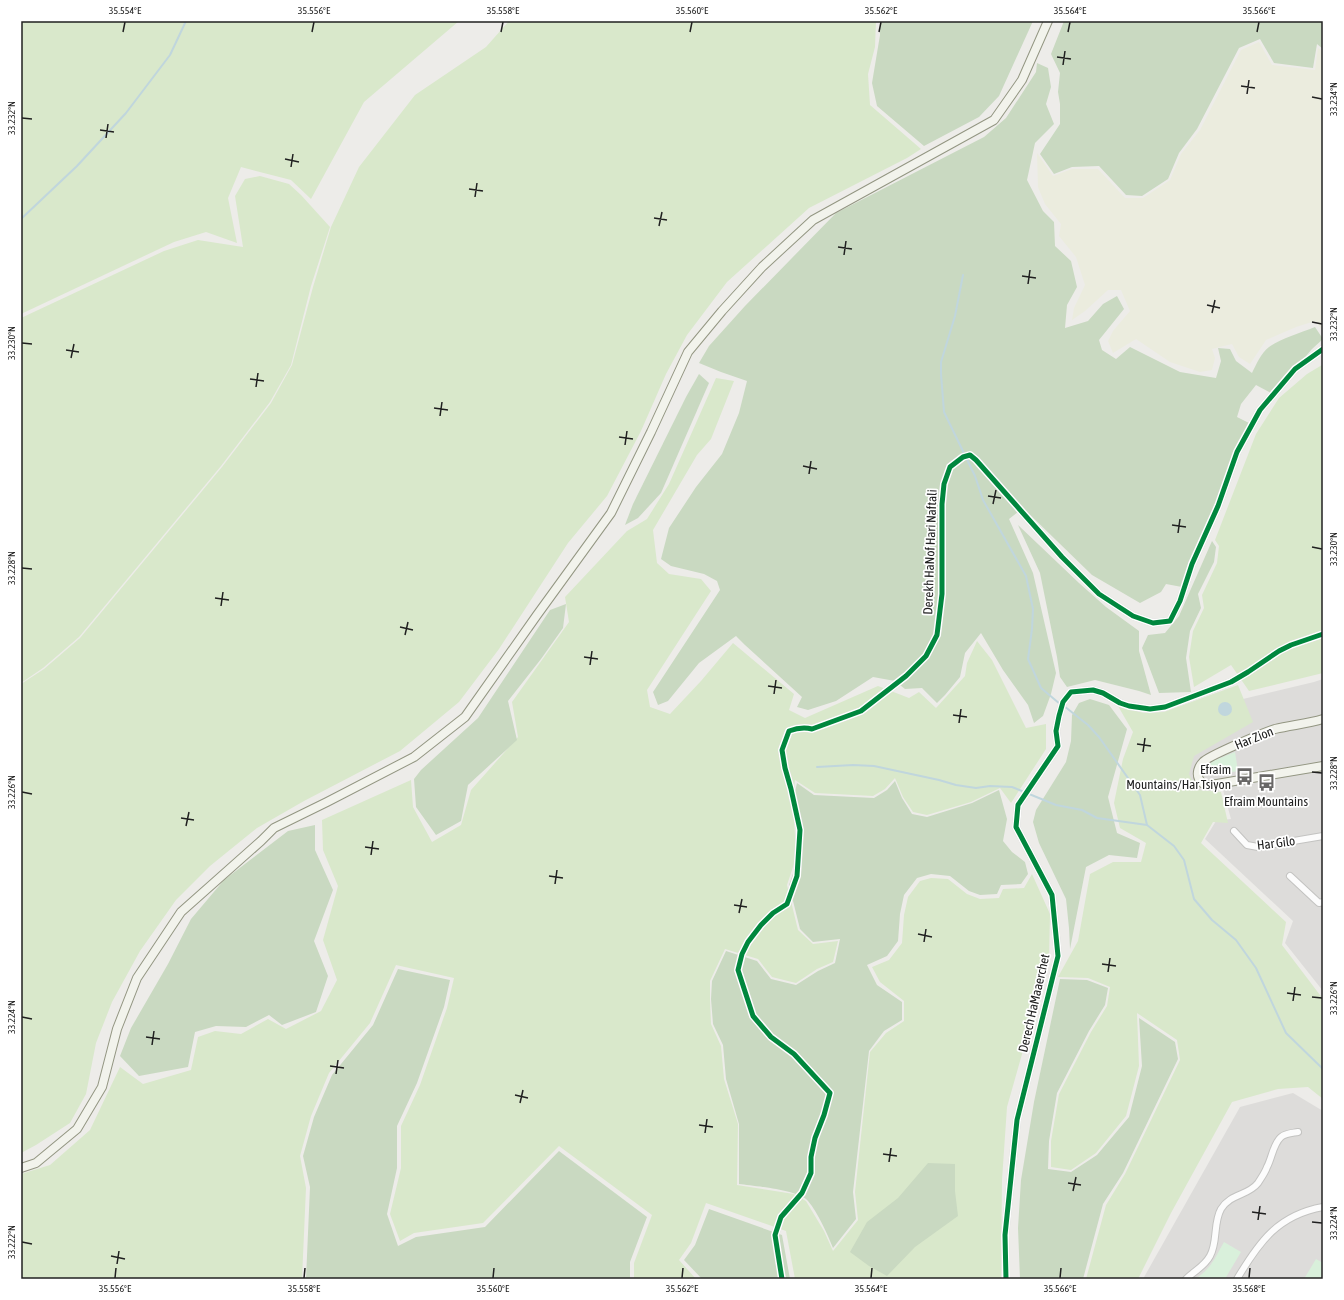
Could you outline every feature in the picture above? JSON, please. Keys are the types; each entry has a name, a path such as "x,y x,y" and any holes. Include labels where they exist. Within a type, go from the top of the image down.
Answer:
{"main road":[{"path":"21,1168 36,1163 77,1130 102,1087 117,1029 137,978 181,912 274,828 414,757 465,717 611,513 688,352 722,311 762,267 813,220 994,120 1022,80 1048,21"},
{"name":"Har Zion","path":"1323,719 1275,729 1206,759 1199,766 1198,776 1199,780 1206,786 1323,766"}],"street":[{"name":"Derekh HaNof Hari Naftali","path":"782,1279 775,1234 781,1217 802,1193 811,1173 811,1157 815,1138 824,1116 830,1093 794,1054 771,1036 753,1016 738,970 742,954 748,942 765,921 787,904 797,876 800,830 782,750 789,731 794,729 812,729 861,711 906,676 926,656 937,635 942,594 942,504 944,484 950,467 963,457 970,455 976,460 1062,557 1099,594 1133,616 1153,623 1170,620 1180,601 1192,564 1218,506 1237,452 1260,410 1295,369 1323,349"},
{"name":"Derech HaMaaerchet","path":"1006,1279 1005,1236 1017,1120 1058,956 1052,895 1016,827 1018,805 1058,746 1056,731 1063,702 1071,692 1093,690 1103,693 1120,703 1129,706 1150,709 1165,707 1231,682 1279,651 1291,645 1323,634"},
{"name":"Har Gilo","path":"1234,831 1247,844 1258,847 1323,836"},
{"path":"1290,876 1321,903"},
{"path":"1186,1279 1199,1270 1210,1256 1219,1214 1223,1207 1236,1195 1253,1189 1268,1167 1276,1143 1285,1135 1298,1132"},
{"path":"1238,1279 1262,1241 1276,1228 1307,1211 1323,1207"}],"shaded area":[{"path":"1259,42 1272,65 1315,70 1318,48 1323,52 1323,331 1315,321 1296,327 1266,340 1250,364 1239,357 1232,344 1212,349 1215,358 1212,370 1200,372 1170,362 1136,339 1113,353 1108,341 1113,331 1130,311 1121,290 1108,290 1085,311 1072,320 1074,308 1085,285 1076,257 1059,236 1061,224 1045,204 1038,187 1037,153 1053,176 1072,169 1098,169 1125,198 1143,198 1170,180 1181,154 1200,130 1241,50"},
{"path":"1323,679 1323,991 1285,943 1293,921 1205,839 1216,821 1231,819 1223,790 1194,791 1184,779 1187,742 1243,699"},
{"path":"1293,1093 1323,1111 1323,1279 1143,1279 1240,1107"}],"green space":[{"path":"21,21 459,21 364,102 311,199 291,180 241,167 228,198 237,243 206,232 174,242 21,314"},
{"path":"509,21 876,21 875,47 868,74 870,105 921,149 907,158 809,208 727,282 687,335 666,374 641,431 607,496 568,543 499,649 459,702 400,751 304,801 257,828 210,866 176,900 140,951 112,1002 96,1043 86,1094 70,1123 21,1153 21,684 44,669 80,638 222,467 271,403 292,365 331,227 359,167 415,95 486,47"},
{"path":"880,21 1033,21 999,96 979,117 924,146 877,106 872,83 880,35"},
{"path":"1064,21 1323,21 1323,49 1317,44 1313,68 1274,63 1260,39 1239,48 1197,129 1179,153 1168,179 1142,196 1126,195 1099,166 1072,167 1054,174 1040,154 1060,124 1060,104 1058,92 1060,73 1051,54"},
{"path":"1037,63 1048,68 1051,87 1046,104 1054,124 1035,143 1027,180 1043,211 1054,222 1055,246 1071,261 1077,287 1067,305 1065,328 1088,321 1103,304 1117,296 1124,309 1099,340 1102,350 1116,359 1130,347 1180,372 1216,378 1221,361 1218,348 1230,349 1236,361 1252,373 1264,352 1269,347 1280,341 1315,327 1323,339 1312,349 1279,388 1271,393 1256,385 1241,404 1237,417 1249,423 1182,587 1166,584 1161,592 1140,603 1092,575 1023,508 1009,519 1033,573 1056,673 1051,694 1043,716 1034,723 1028,705 1003,670 981,633 965,653 960,677 937,703 922,688 905,689 895,681 873,677 836,701 808,710 797,707 802,697 736,636 699,663 668,701 658,705 653,692 720,590 717,581 704,574 671,566 661,559 669,528 696,487 722,454 739,413 747,381 699,363 709,346 745,306 836,213 984,137 1006,118 1036,72"},
{"path":"260,176 289,184 330,227 311,286 291,365 270,402 221,466 79,637 43,668 21,683 21,318 164,251 198,240 243,247 235,196 245,179"},
{"path":"1322,365 1323,673 1249,691 1231,665 1194,687 1189,657 1193,631 1204,608 1202,595 1217,563 1219,546 1215,540 1256,434 1279,398 1307,374"},
{"path":"699,374 709,383 661,493 638,518 625,525 633,504"},
{"path":"716,378 734,381 711,439 697,455 653,530 657,563 669,574 701,579 711,591 647,690 650,707 670,714 701,681 733,643 794,694 789,710 805,718 878,686 909,698 919,692 936,708 965,676 967,663 977,641 992,660 1026,728 1046,724 1046,749 1011,803 1000,788 971,802 927,815 913,812 903,797 895,778 885,789 873,796 815,793 795,780 793,796 796,858 787,885 798,930 813,944 838,941 833,962 817,969 796,983 772,977 758,959 725,949 710,981 711,1024 721,1046 724,1079 738,1124 737,1185 794,1194 806,1201 824,1231 833,1251 858,1220 855,1192 870,1052 886,1033 904,1021 904,1001 880,982 872,967 889,960 902,943 904,915 908,897 920,881 931,878 948,879 967,894 980,899 999,898 1003,889 1024,888 1032,874 1050,914 1049,959 1007,1107 1002,1180 1001,1279 795,1279 786,1231 706,1203 691,1243 679,1260 696,1279 634,1279 634,1263 652,1215 559,1146 483,1223 414,1233 400,1241 390,1214 401,1168 401,1126 420,1085 447,1008 454,978 396,965 370,1023 329,1073 311,1116 300,1156 306,1188 302,1279 21,1279 21,1174 50,1165 90,1130 120,1067 143,1084 191,1070 198,1037 215,1031 241,1034 268,1019 286,1029 321,1011 337,980 323,940 338,886 323,850 322,820 411,780 413,807 432,842 461,825 471,790 518,737 512,702 569,622 565,597 627,531 647,519 669,484"},
{"path":"1018,525 1106,607 1139,631 1139,651 1151,695 1095,680 1067,687 1060,677 1040,573"},
{"path":"1212,541 1216,547 1214,562 1198,594 1201,608 1190,631 1186,658 1191,692 1159,693 1142,648 1148,635 1165,633 1179,616"},
{"path":"566,604 563,628 508,701 517,740 468,785 461,821 436,835 416,807 414,779 421,770 478,718 550,610"},
{"path":"1238,685 1253,722 1194,756 1189,774 1197,790 1221,792 1228,823 1213,822 1201,843 1286,922 1282,945 1323,999 1323,1099 1308,1087 1278,1089 1232,1102 1171,1213 1138,1279 1086,1279 1106,1205 1125,1174 1180,1060 1177,1040 1137,1013 1139,1066 1126,1116 1096,1153 1071,1170 1051,1167 1051,1141 1059,1094 1091,1032 1107,1006 1110,987 1088,978 1058,977 1078,941 1090,874 1113,862 1141,862 1146,843 1120,828 1114,803 1123,759 1133,732 1118,706 1144,713 1164,712"},
{"path":"1090,699 1109,705 1127,729 1108,797 1117,833 1140,843 1137,858 1109,855 1086,867 1070,949 1066,899 1039,843 1033,822 1036,810 1066,762 1071,741 1072,715 1079,703"},
{"path":"1235,752 1238,771 1213,775 1208,772 1208,766 1213,761"},
{"path":"895,781 902,798 912,814 927,817 972,803 999,790 1007,819 1003,841 1012,852 1025,862 1028,874 1021,884 1001,885 997,894 980,895 969,891 950,876 931,874 917,878 904,895 900,914 898,941 887,956 867,965 877,985 902,1002 902,1020 884,1031 869,1051 853,1192 856,1219 833,1248 815,1211 803,1197 786,1191 739,1184 739,1124 726,1079 723,1045 713,1024 711,999 712,981 726,951 757,961 771,979 796,985 818,971 835,963 840,939 813,942 800,929 789,885 798,859 794,796 797,783 814,795 874,798 887,790"},
{"path":"315,825 315,850 333,890 314,941 328,976 316,1012 282,1025 269,1015 246,1027 216,1026 195,1032 188,1067 139,1076 120,1056 131,1028 168,964 191,919 224,880 288,831"},
{"path":"398,969 450,980 444,1007 417,1083 397,1126 397,1168 387,1214 398,1246 416,1237 485,1227 559,1151 647,1217 630,1262 630,1279 306,1279 310,1187 303,1156 314,1117 332,1075 373,1025"},
{"path":"1060,979 1087,980 1108,988 1105,1005 1089,1031 1057,1093 1049,1141 1048,1169 1071,1172 1097,1155 1129,1117 1142,1066 1139,1018 1175,1042 1178,1059 1123,1173 1103,1204 1083,1279 1020,1279 1018,1228 1021,1180 1034,1102"},
{"path":"928,1163 955,1164 955,1191 958,1216 915,1247 887,1276 869,1266 850,1252 867,1222 898,1198"},
{"path":"709,1209 782,1235 790,1279 702,1279 684,1260 695,1245"},
{"path":"1224,1242 1241,1252 1225,1279 1195,1279 1209,1267"},
{"path":"1316,1259 1323,1263 1323,1279 1304,1279"}],"water":[{"path":"1222,702 1228,702 1232,706 1232,712 1228,716 1222,716 1218,712 1218,706"}],"waterway":[{"path":"21,219 77,166 126,113 170,55 186,21"},
{"path":"963,275 955,316 941,362 944,412 975,476 983,500 1026,576 1033,609 1028,659 1041,688 1060,704"},
{"path":"1064,706 1088,725 1099,737 1140,795 1147,825 1174,846 1184,860 1194,899 1212,920 1236,940 1256,968 1286,1033 1323,1069"},
{"path":"817,767 853,765 874,766 956,785 976,788 990,786 1012,787 1056,805 1082,810 1097,818 1147,825"}],"cycle path":[{"path":"782,1279 775,1235 781,1217 802,1193 811,1173 811,1157 815,1138 824,1115 830,1093 794,1054 771,1037 753,1016 738,970 742,954 748,942 761,925 773,913 787,904 797,876 800,830 782,750 789,731 800,728 812,729 861,711 906,676 926,656 937,635 942,594 942,504 944,484 950,467 963,457 970,455 976,460 1062,557 1099,594 1133,616 1153,623 1170,621 1180,601 1192,564 1218,506 1237,452 1260,410 1295,369 1323,349"},
{"path":"1006,1279 1005,1235 1017,1120 1058,956 1052,895 1016,827 1018,805 1058,746 1056,731 1063,702 1071,692 1093,690 1103,693 1120,703 1129,706 1150,709 1165,707 1231,682 1279,651 1291,645 1323,634"}],"place":[{"name":"Efraim Mountains/Har Tsiyon","path":"1244,776"},
{"name":"Efraim Mountains","path":"1266,782"}]}
